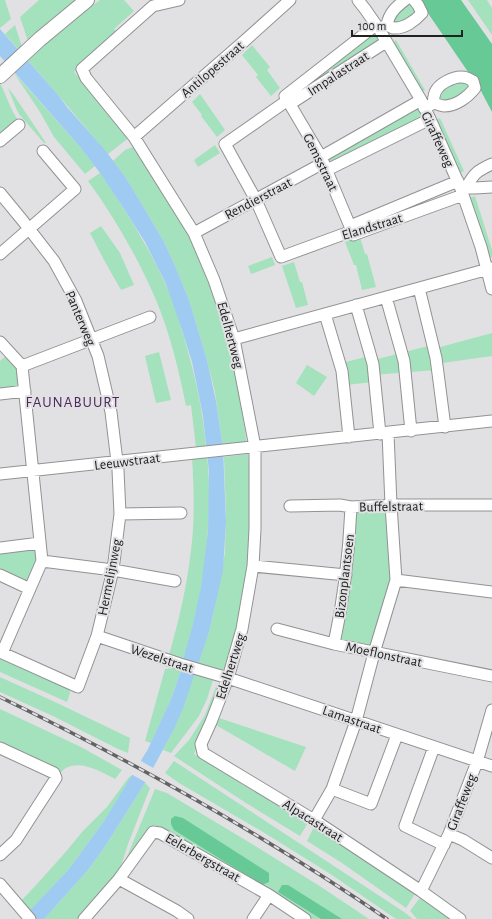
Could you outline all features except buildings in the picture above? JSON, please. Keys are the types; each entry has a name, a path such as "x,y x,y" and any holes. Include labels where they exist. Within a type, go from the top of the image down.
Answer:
{"main road":[{"path":"0,76 40,39 87,0"}],"street":[{"name":"Edelhertweg","path":"179,0 153,6 82,70 86,78 134,137 194,233 214,280 234,339 255,447 253,566 242,629 228,678 201,744 203,753"},
{"name":"Antilopestraat","path":"134,137 290,0"},
{"name":"Giraffeweg","path":"358,0 381,27 386,42 426,104 430,120 462,188 490,268 492,289"},
{"path":"381,27 398,5 405,0"},
{"path":"381,27 403,27 416,20 422,13 414,0"},
{"name":"Impalastraat","path":"256,200 225,144 288,100 381,27"},
{"name":"Impalastraat","path":"288,100 386,42"},
{"name":"Gemsstraat","path":"288,100 324,163 351,228"},
{"name":"Rendierstraat","path":"194,233 324,163 426,104"},
{"name":"Rendierstraat","path":"324,163 430,120"},
{"path":"0,141 19,124"},
{"path":"0,254 74,189 43,151"},
{"path":"462,188 477,171 492,164"},
{"path":"462,188 492,187"},
{"name":"Elandstraat","path":"256,200 281,257 351,228 353,234 462,188"},
{"name":"Panterweg","path":"0,193 54,261 76,301 98,356 111,412 118,462"},
{"path":"234,339 490,268"},
{"path":"419,288 436,358 445,427"},
{"path":"386,297 404,361 412,431"},
{"path":"314,820 332,789 356,721 374,653 396,580 384,433 374,364 356,305"},
{"path":"325,314 342,371 349,437"},
{"path":"22,366 150,317"},
{"path":"0,342 4,355 22,366"},
{"path":"1,652 42,561 22,366"},
{"path":"0,394 24,391"},
{"name":"Leeuwstraat","path":"0,474 492,422"},
{"name":"Hermelijnweg","path":"1,652 78,687 97,636 112,570 120,514 118,462"},
{"name":"Buffelstraat","path":"290,506 351,507 391,505 492,505"},
{"name":"Bizonplantsoen","path":"334,644 346,575 351,507"},
{"path":"120,514 181,513"},
{"path":"0,548 40,543"},
{"path":"42,561 112,570 175,581"},
{"path":"253,566 346,575"},
{"path":"0,575 30,589"},
{"path":"396,580 492,592"},
{"name":"Moeflonstraat","path":"277,630 374,653 492,676"},
{"name":"Wezelstraat","path":"97,636 180,664 228,678"},
{"name":"Lamastraat","path":"228,678 476,762 492,766"},
{"name":"Giraffeweg","path":"421,891 449,834 476,762 492,710"},
{"path":"332,789 371,804 397,735"},
{"path":"434,747 405,826 444,845"},
{"path":"0,748 54,773 56,778 16,840 0,855"},
{"name":"Alpacastraat","path":"203,753 314,820 421,891 460,919"},
{"name":"Eelerbergstraat","path":"84,919 119,879 153,832 160,833 269,895 305,919"},
{"path":"449,834 463,840 492,858"},
{"path":"119,879 174,915 188,919"},
{"path":"0,884 27,916"},
{"path":"253,919 269,895"}],"green space":[{"path":"0,0 5,0 11,19 0,28"},
{"path":"39,0 81,0 28,41 20,17"},
{"path":"100,0 124,0 134,11 114,29 118,33 74,72 130,137 108,154 5,34 15,25 22,47 31,57 60,31"},
{"path":"419,0 461,0 492,44 492,112 481,91"},
{"path":"468,0 487,0 492,8 492,35"},
{"path":"408,1 418,13 398,24 393,23 391,19"},
{"path":"374,31 381,40 294,97"},
{"path":"396,40 425,90 420,93 392,43"},
{"path":"252,45 270,67 267,70 280,88 271,96 256,77 258,75 242,55"},
{"path":"14,73 81,148 95,166 85,174 54,137 40,112"},
{"path":"460,80 467,83 469,87 466,92 447,102 441,100 439,93 451,84"},
{"path":"0,83 13,112 19,121 0,138"},
{"path":"8,88 46,143 44,143 19,114"},
{"path":"200,94 225,130 217,137 192,102"},
{"path":"419,105 425,116 329,164 327,159"},
{"path":"440,118 464,171 458,174 435,121"},
{"path":"215,145 220,153 198,167 194,160"},
{"path":"133,147 185,229 210,283 218,306 236,375 247,446 223,448 215,392 189,300 164,242 126,178 113,161 125,150"},
{"path":"100,173 143,240 170,295 187,348 194,376 203,419 206,447 196,448 191,405 186,406 174,352 156,300 142,269 125,239 88,181"},
{"path":"475,196 492,250 492,257 488,258 469,198"},
{"path":"101,226 120,253 134,285 121,290 104,260 90,233"},
{"path":"360,237 365,254 367,254 376,287 362,290 356,265 354,265 345,242"},
{"path":"272,257 275,265 251,274 248,266"},
{"path":"294,262 300,282 302,282 308,305 296,308 282,266"},
{"path":"492,333 492,356 435,364 436,370 372,375 373,382 346,385 342,363 369,356 370,361 432,345 433,349"},
{"path":"159,352 171,400 156,403 145,356"},
{"path":"8,356 19,368 21,389 0,391 0,361"},
{"path":"307,365 327,377 314,396 296,383"},
{"path":"248,454 250,508 247,564 238,620 225,672 197,664 209,632 225,553 226,513 224,457"},
{"path":"207,457 209,474 209,503 205,563 194,621 183,660 169,655 182,603 191,550 194,504 192,458"},
{"path":"355,513 388,513 392,581 373,647 341,640 352,575"},
{"path":"36,548 40,559 28,583 0,572 0,550"},
{"path":"0,656 69,688 70,693 67,702 0,672"},
{"path":"174,668 181,670 172,697 151,743 145,741 165,669"},
{"path":"194,673 213,680 207,699 199,716 171,753 163,750 180,712"},
{"path":"0,677 130,738 128,753 0,692"},
{"path":"217,684 220,686 194,754 309,821 300,836 174,756 189,740 205,715"},
{"path":"0,709 81,747 122,770 115,779 98,770 78,765 66,768 59,775 0,747"},
{"path":"216,717 306,747 295,771 214,724"},
{"path":"174,761 413,919 396,919 332,875 263,832 179,783 165,773"},
{"path":"133,775 104,821 69,869 30,911 21,901 83,831 107,807 129,777"},
{"path":"145,783 150,788 120,869 114,879 79,919 44,919 88,870 104,848"},
{"path":"155,789 167,793 247,841 369,919 309,919 160,827 154,825 124,864"},
{"path":"175,816 183,818 269,873 269,882 262,885 174,830 171,824 171,819"},
{"path":"315,825 416,892 406,908 342,863 307,841"},
{"path":"282,885 288,885 342,919 321,919 278,892"},
{"path":"422,895 455,919 417,919 410,911"}],"water":[{"path":"0,29 105,150 126,178 164,242 189,300 207,360 216,401 223,448 226,522 223,570 209,632 183,708 173,731 145,783 104,848 88,870 44,919 22,919 69,869 104,821 148,749 172,697 181,670 201,587 208,531 209,472 203,416 192,362 166,284 145,242 100,173 81,148 0,56"}],"pier":[{"path":"139,760 155,769 147,783 131,774"}],"railway":[{"path":"0,697 100,747 198,801 293,858 387,919"}],"district":[{"name":"FAUNABUURT","path":"73,402"}]}
